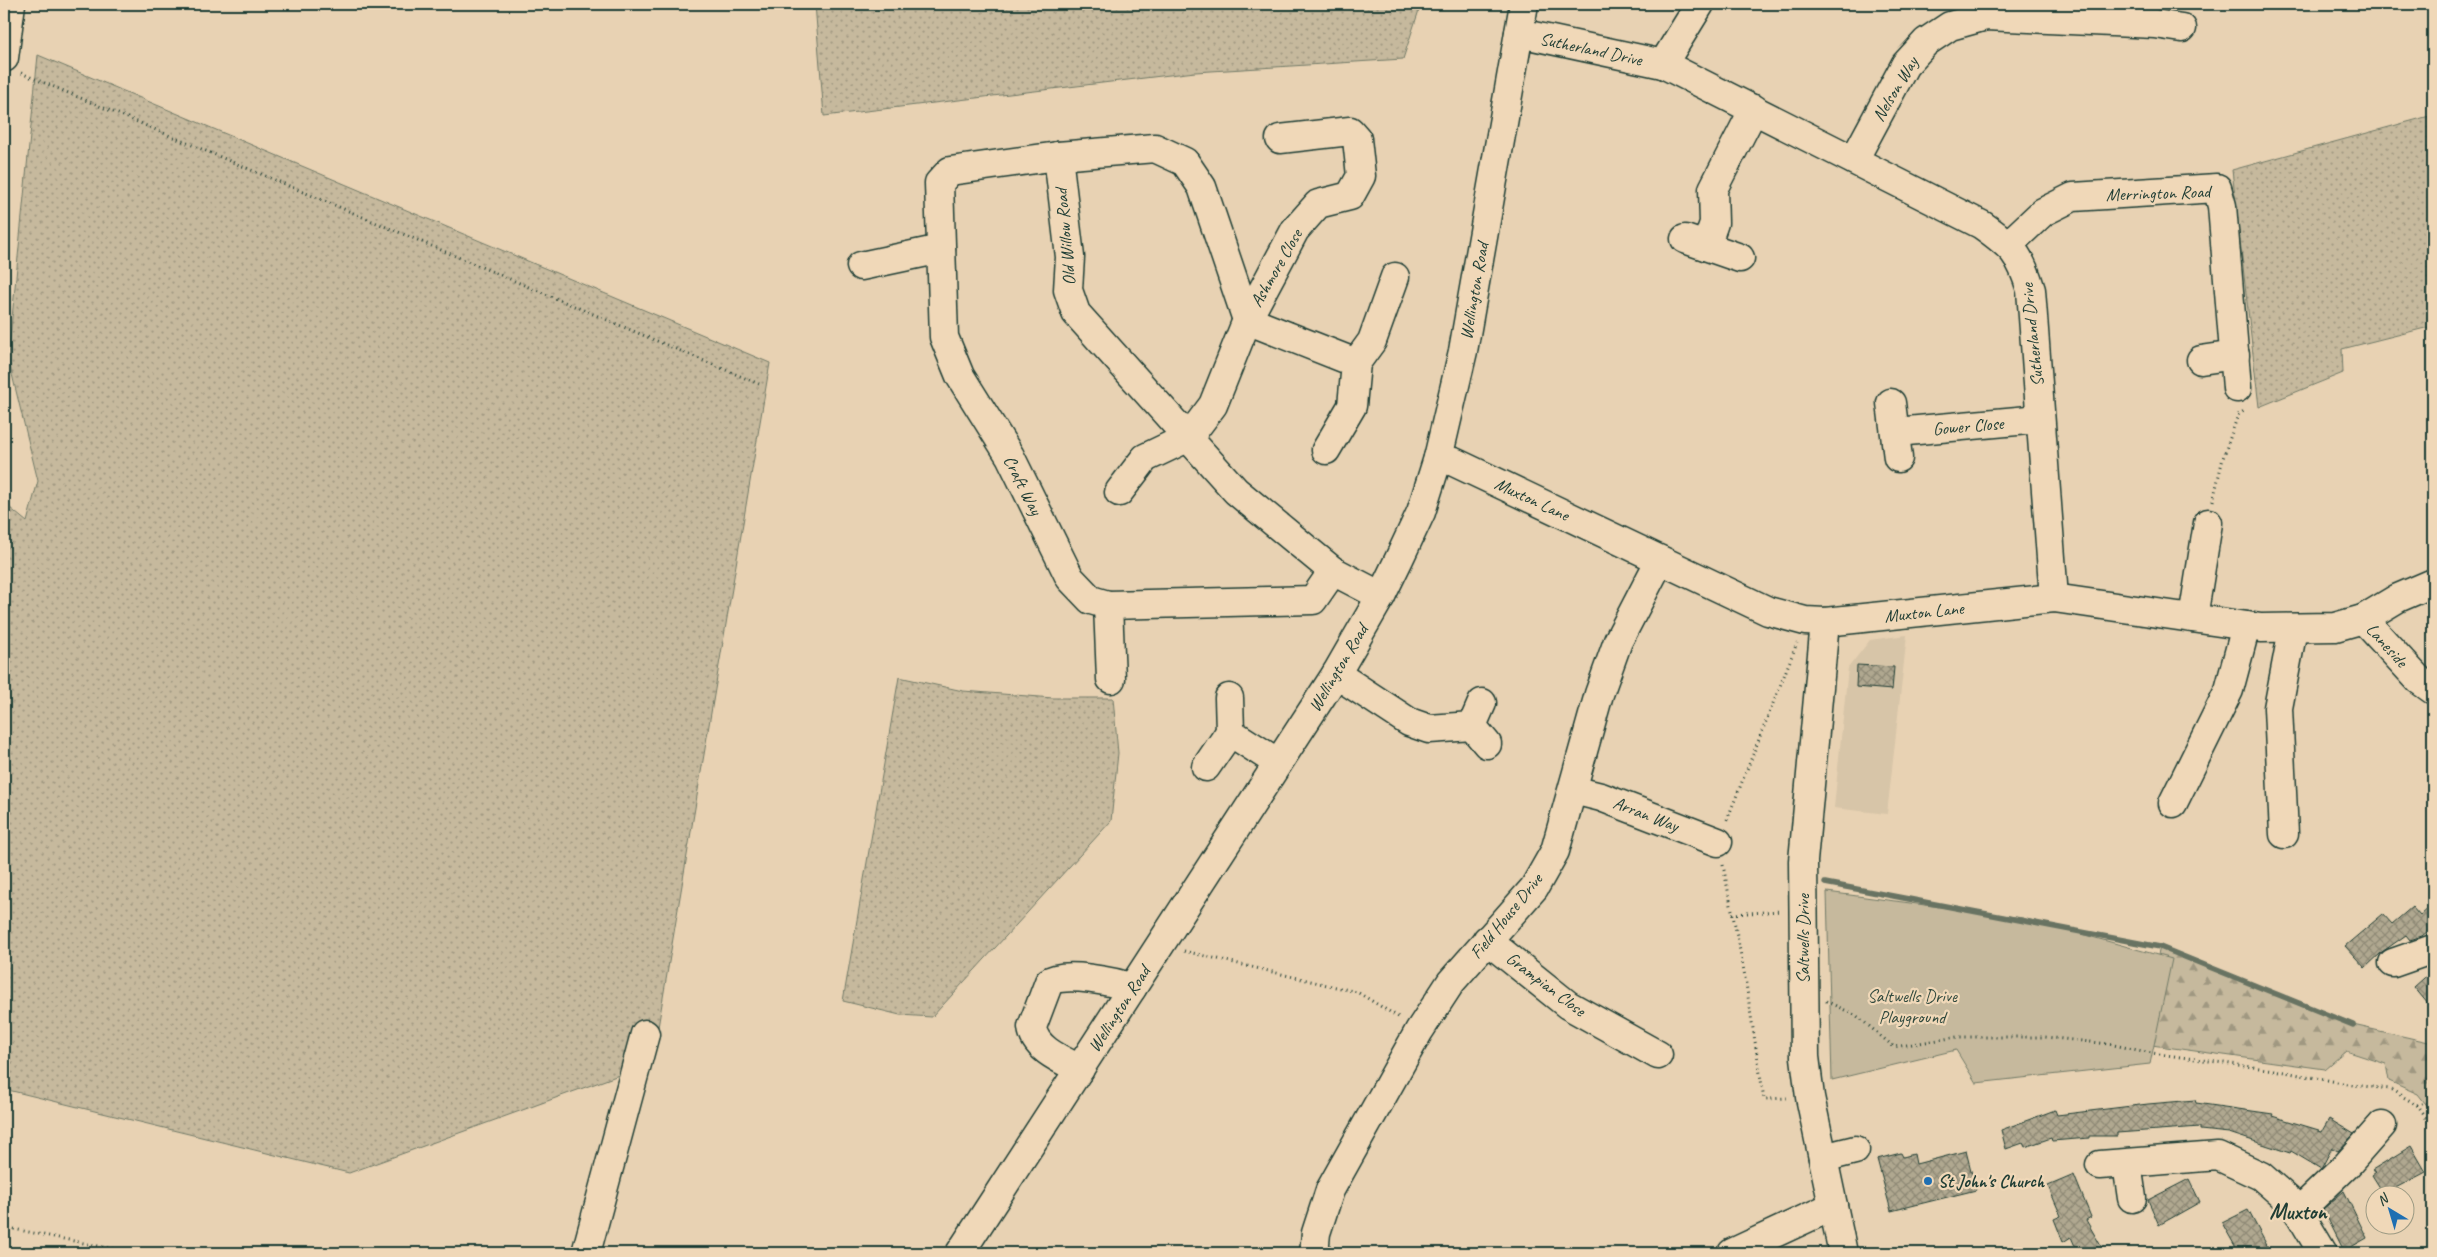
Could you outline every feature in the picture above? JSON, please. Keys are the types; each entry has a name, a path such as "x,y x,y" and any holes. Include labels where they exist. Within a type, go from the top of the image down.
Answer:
{"main road":[{"path":"8,64 11,4"},
{"name":"Wellington Road","path":"960,1253 1336,674 1381,596 1421,512 1438,458 1463,351 1524,4"},
{"name":"Sutherland Drive","path":"1664,64 1700,4"},
{"name":"Nelson Way","path":"1854,160 1905,65 1926,42 1950,26 1986,16 2156,14 2182,28"},
{"name":"Sutherland Drive","path":"1519,33 1664,64 1982,225 2009,244 2023,264 2031,290 2054,598"},
{"path":"1740,258 1696,243 1714,223 1714,189 1754,109"},
{"name":"Ashmore Close","path":"1189,437 1213,405 1247,320 1295,230 1318,204 1350,196 1361,176 1356,139 1350,131 1280,139"},
{"path":"1058,156 1155,148 1185,162 1202,187 1247,320 1356,363"},
{"name":"Craft Way","path":"1058,156 950,171 939,183 944,337 960,376 1010,456 1070,578 1091,600 1108,605 1313,600 1333,571"},
{"name":"Old Willow Road","path":"1058,156 1070,257 1068,290 1076,314 1236,491 1333,571"},
{"name":"Merrington Road","path":"2009,244 2043,212 2073,197 2217,188 2222,206 2234,355 2245,397"},
{"path":"861,266 941,249"},
{"path":"1326,450 1352,406 1356,363 1372,341 1396,277"},
{"path":"2201,360 2234,355"},
{"name":"Gower Close","path":"1891,403 1897,445 2040,419"},
{"path":"1119,492 1145,458 1189,437"},
{"name":"Muxton Lane","path":"1438,458 1454,462 1768,611 1815,622 2054,598 2246,626 2335,627 2363,619 2398,598 2433,582"},
{"path":"2193,618 2208,523"},
{"name":"Field House Drive","path":"1314,1253 1316,1233 1330,1190 1419,1031 1451,982 1534,888 1555,851 1599,694 1618,641 1660,560"},
{"path":"1333,571 1381,596"},
{"path":"1108,605 1111,679"},
{"name":"Laneside","path":"2363,619 2419,680 2433,690"},
{"name":"Saltwells Drive","path":"1815,622 1803,861 1805,1057 1810,1097 1843,1253"},
{"path":"2173,804 2229,690 2246,626"},
{"path":"2284,834 2278,708 2293,628"},
{"path":"1336,674 1409,722 1429,728 1481,724"},
{"path":"1206,767 1230,732 1229,698"},
{"path":"1230,732 1278,763"},
{"name":"Arran Way","path":"1573,790 1601,797 1718,842"},
{"name":"Grampian Close","path":"1487,940 1568,1005 1658,1056"},
{"path":"2393,963 2433,949"},
{"path":"1080,1069 1056,1057 1037,1042 1033,1034 1032,1027 1046,987 1054,979 1064,978 1115,982 1132,988"},
{"path":"586,1253 645,1034"},
{"path":"2298,1212 2346,1166 2382,1125"},
{"path":"1823,1158 1855,1150"},
{"path":"2100,1165 2218,1156 2261,1176 2295,1206 2323,1253"},
{"path":"2127,1164 2132,1198"},
{"path":"1732,1253 1833,1206"}],"path":[{"path":"8,64 759,384"},
{"path":"2208,523 2224,458 2245,397"},
{"path":"1810,1097 1764,1099 1744,971 1718,842 1815,622"},
{"path":"1732,914 1803,909"},
{"path":"1162,943 1184,951 1357,992 1419,1031"},
{"path":"1804,989 1857,1016 1894,1047 1957,1037 2045,1037 2109,1044 2152,1053 2274,1070 2353,1085 2390,1089 2418,1105 2433,1128"},
{"path":"2418,1105 2433,1102"},
{"path":"4,1227 133,1253"},
{"path":"435,1253 445,1250 456,1253"}],"shaded area":[{"path":"1907,635 1887,814 1834,808 1848,668 1870,640"}],"green space":[{"path":"815,4 1421,4 1403,59 1195,72 824,116"},
{"path":"38,55 770,363 652,1063 349,1173 4,1089 4,503 27,522 38,481 8,358"},
{"path":"2433,115 2433,326 2342,349 2343,373 2259,407 2232,170"},
{"path":"899,677 963,691 1053,698 1113,698 1118,753 1111,821 932,1017 900,1015 843,1001"},
{"name":"Saltwells Drive Playground","path":"1827,892 2023,918 2172,959 2150,1064 1976,1083 1956,1050 1832,1080"},
{"path":"2160,947 2353,1025 2433,1043 2433,1113 2418,1094 2389,1081 2386,1064 2346,1051 2325,1069 2137,1043"}],"building":[{"path":"1857,665 1894,667 1892,690 1856,687"},
{"path":"2433,904 2433,927 2422,936 2410,940 2406,935 2382,952 2365,968 2345,946 2383,914 2392,924 2412,907 2420,916"},
{"path":"2433,970 2433,1010 2414,987"},
{"path":"2195,1100 2196,1103 2273,1114 2272,1116 2322,1131 2329,1119 2354,1134 2338,1151 2332,1148 2321,1169 2291,1151 2290,1153 2229,1133 2200,1130 2200,1127 2117,1133 2117,1136 2089,1136 2089,1138 2052,1141 2051,1138 2025,1147 2023,1143 2006,1149 2001,1130 2055,1110 2057,1115"},
{"path":"2411,1146 2426,1172 2403,1184 2378,1184 2372,1175 2376,1172 2372,1170"},
{"name":"St John's Church","path":"1966,1151 1976,1190 1891,1211 1877,1159 1901,1153 1903,1157 1914,1154 1916,1164"},
{"path":"2074,1175 2091,1217 2086,1220 2105,1253 2078,1253 2071,1237 2063,1242 2054,1219 2061,1216 2048,1186"},
{"path":"2189,1179 2200,1202 2159,1225 2148,1200"},
{"path":"2344,1191 2367,1238 2344,1251 2323,1209"},
{"path":"2248,1210 2271,1253 2239,1253 2222,1223"}],"waterway":[{"path":"1825,883 2160,947 2353,1025"}],"place":[{"name":"St John's Church","path":"1928,1181"}],"district":[{"name":"Muxton","path":"2298,1212"}]}
